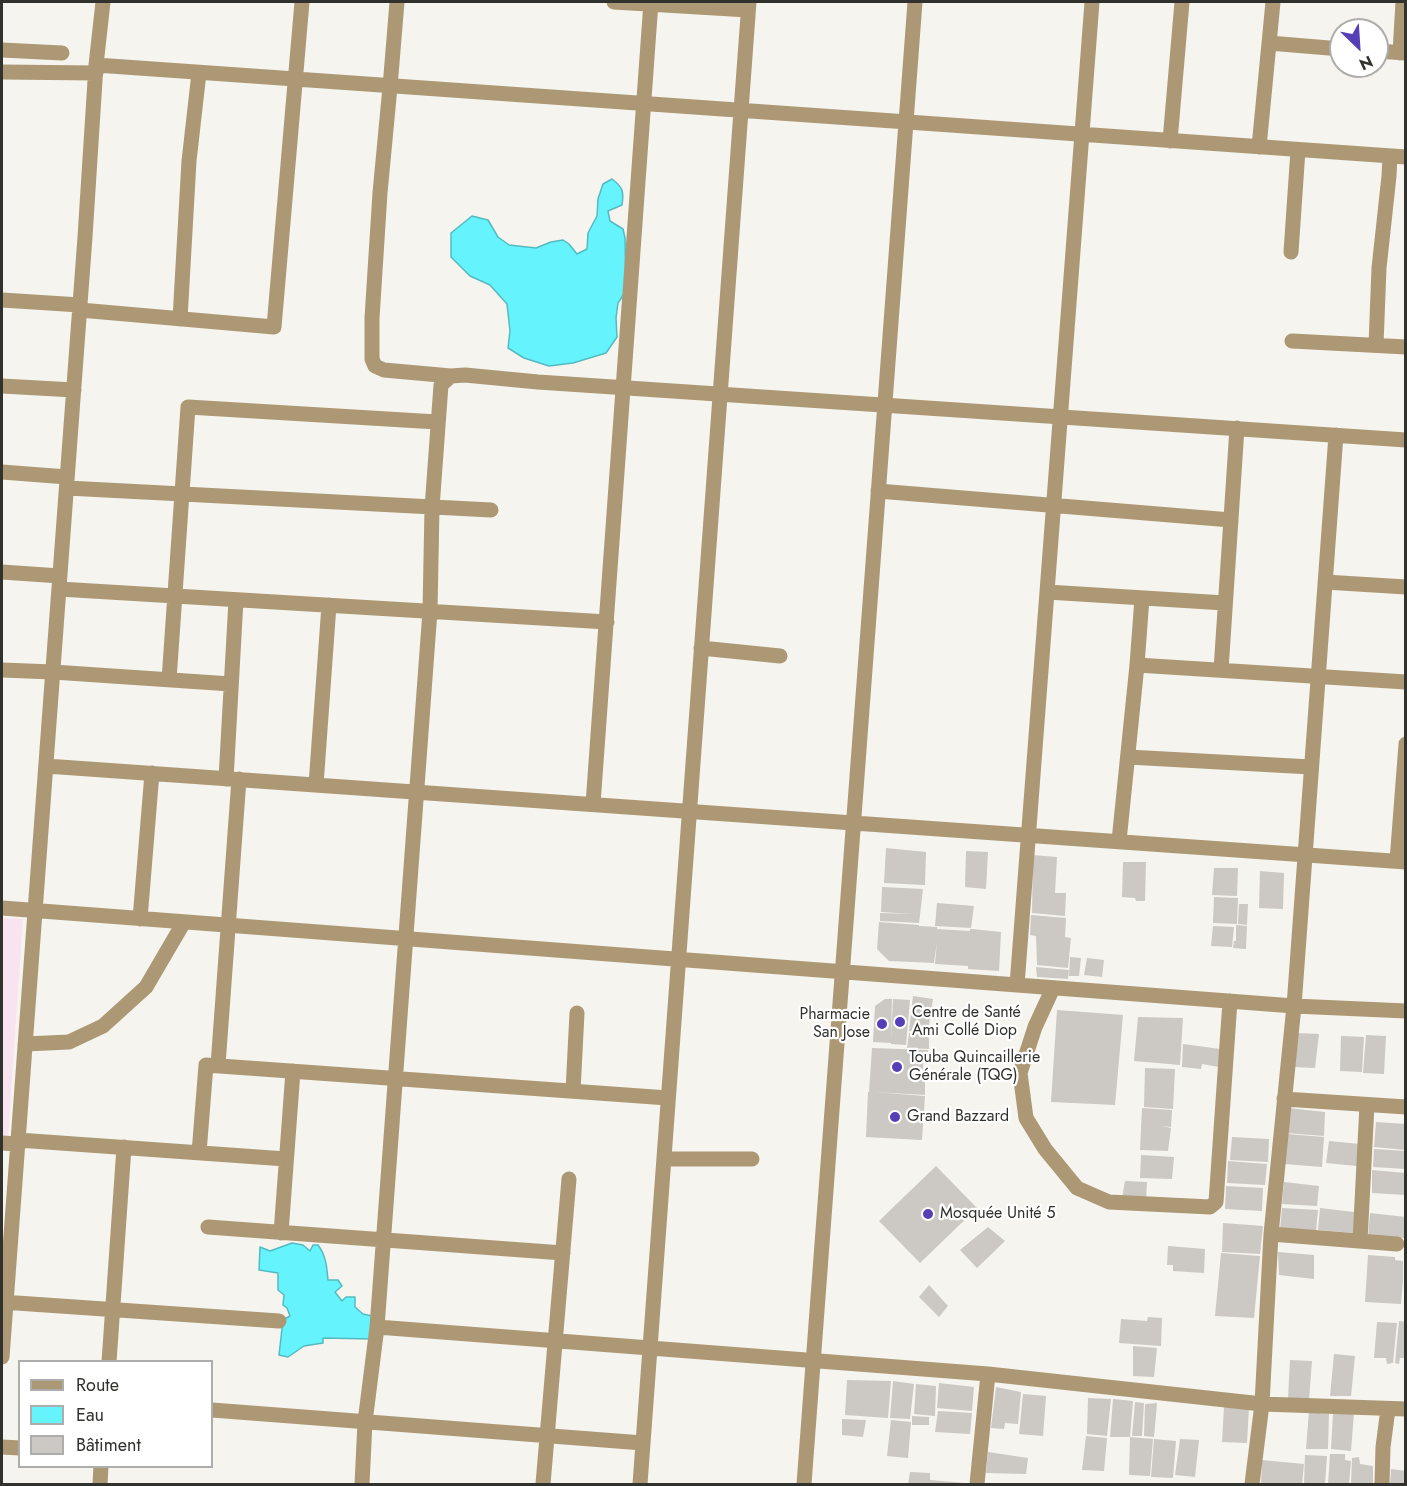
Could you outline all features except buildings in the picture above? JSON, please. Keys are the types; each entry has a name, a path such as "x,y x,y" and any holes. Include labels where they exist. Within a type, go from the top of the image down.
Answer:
{"street":[{"path":"2,1357 4,1302 60,583 96,69 103,2"},
{"path":"2,300 274,327 302,2"},
{"path":"397,2 380,193 372,318 372,359 375,366 384,370 1406,440"},
{"path":"614,2 748,6 639,1485"},
{"path":"804,1485 915,2"},
{"path":"1017,985 1092,2"},
{"path":"1170,141 1182,2"},
{"path":"1259,147 1273,2"},
{"path":"1403,2 1403,53"},
{"path":"593,804 651,3"},
{"path":"1269,43 1329,48"},
{"path":"2,50 62,53"},
{"path":"2,72 96,69 199,73 1398,157 1379,268 1376,345"},
{"path":"180,319 189,161 199,73"},
{"path":"1291,252 1298,150"},
{"path":"1292,341 1406,346"},
{"path":"362,1485 365,1422 377,1327 430,611 432,508 437,422 441,385 451,376"},
{"path":"2,386 74,390"},
{"path":"169,680 188,407 437,422"},
{"path":"1221,670 1237,429"},
{"path":"1252,1485 1262,1404 1270,1234 1294,1006 1336,435"},
{"path":"2,472 67,482 182,494 491,510"},
{"path":"878,491 1231,520"},
{"path":"2,572 60,583 175,596 607,622"},
{"path":"1325,582 1406,587"},
{"path":"1047,592 1225,603"},
{"path":"1119,842 1142,598"},
{"path":"218,1065 228,926 233,779 231,684 236,600"},
{"path":"316,785 329,605"},
{"path":"701,648 780,656"},
{"path":"1137,665 1406,682"},
{"path":"2,670 231,684"},
{"path":"46,766 1401,862 1406,744"},
{"path":"1128,757 1311,767"},
{"path":"140,919 152,773"},
{"path":"2,908 1294,1006 1406,1011"},
{"path":"25,1044 69,1042 103,1026 146,987 183,922"},
{"path":"1053,988 1035,1028 1020,1073 1026,1118 1045,1149 1077,1188 1109,1202 1202,1208 1210,1207 1216,1202 1230,1001"},
{"path":"573,1091 577,1013"},
{"path":"200,1153 206,1065 668,1098"},
{"path":"281,1233 293,1071"},
{"path":"1284,1099 1406,1107"},
{"path":"1360,1241 1367,1105"},
{"path":"2,1143 124,1148 286,1160"},
{"path":"109,1360 124,1148"},
{"path":"664,1159 752,1159"},
{"path":"543,1485 569,1179"},
{"path":"208,1227 563,1253"},
{"path":"1270,1234 1397,1244"},
{"path":"4,1302 279,1321"},
{"path":"377,1327 988,1374 1262,1404 1406,1409"},
{"path":"977,1485 988,1374"},
{"path":"1382,1485 1383,1447 1388,1409"},
{"path":"213,1410 643,1443"},
{"path":"2,1447 18,1448"},
{"path":"100,1485 101,1468"}],"shaded area":[{"path":"2,918 23,919 8,1137 2,1137"}],"water":[{"path":"612,179 621,187 623,197 622,205 608,211 610,221 623,229 625,238 626,291 618,303 617,337 606,353 573,363 549,366 524,358 508,348 510,331 507,304 490,285 470,276 451,257 451,233 472,216 488,220 498,237 509,245 536,248 563,240 577,254 587,249 588,233 597,216 598,199 603,184"},
{"path":"292,1243 303,1245 310,1251 313,1245 318,1245 327,1266 328,1280 338,1280 342,1286 335,1292 342,1301 346,1297 355,1297 355,1307 363,1314 372,1316 373,1339 323,1338 323,1343 304,1346 288,1357 279,1355 283,1320 290,1316 283,1305 284,1295 278,1290 278,1273 259,1270 260,1247 270,1251"}],"place":[{"name":"Centre de Santé Ami Collé Diop","path":"900,1022"},
{"name":"Pharmacie San Jose","path":"882,1024"},
{"name":"Touba Quincaillerie Générale (TQG)","path":"897,1067"},
{"name":"Grand Bazzard","path":"895,1117"},
{"name":"Mosquée Unité 5","path":"928,1214"}]}
